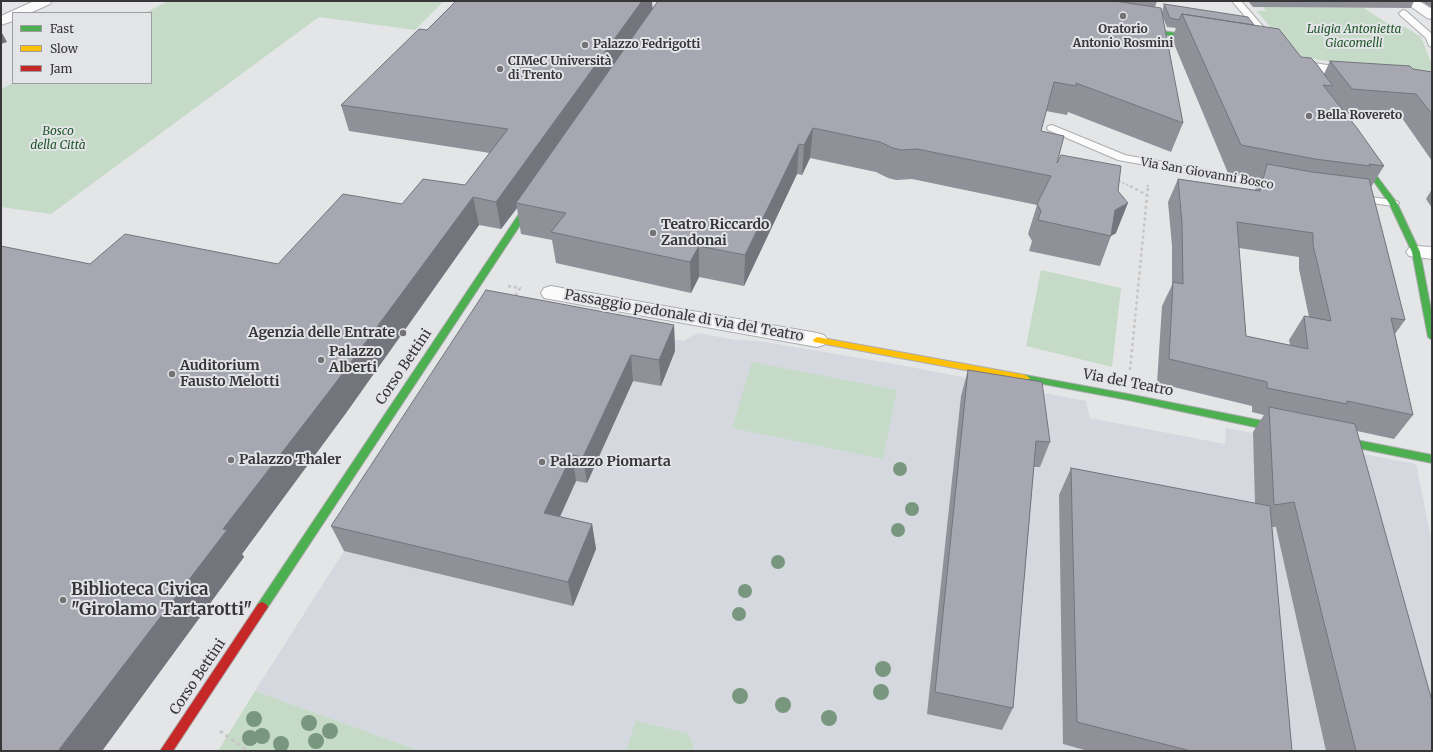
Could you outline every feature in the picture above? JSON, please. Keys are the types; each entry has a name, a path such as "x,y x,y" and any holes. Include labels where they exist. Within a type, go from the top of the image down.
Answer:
{"street":[{"path":"21,12 45,1"},
{"path":"1407,7 1432,15"},
{"path":"1,21 12,16"},
{"path":"1130,28 1213,40"},
{"path":"1294,66 1366,76"},
{"path":"1352,147 1393,203 1424,253 1432,337"},
{"name":"Corso Bettini","path":"166,751 542,186"},
{"name":"Passaggio pedonale di via del Teatro","path":"551,293 817,340"},
{"name":"Via del Teatro","path":"817,340 1128,397 1300,432"},
{"path":"1323,437 1432,459"}],"lane":[{"path":"1236,1 1270,45"},
{"path":"1407,7 1430,37 1432,44"},
{"name":"Via San Giovanni Bosco","path":"1052,128 1122,158 1288,188"},
{"path":"1346,197 1393,203"}],"path":[{"path":"1128,397 1150,164"},
{"path":"1114,178 1147,195"},
{"path":"220,731 248,751"}],"shaded area":[{"path":"499,307 684,341 698,333 736,340 759,341 900,365 1086,401 1090,418 1225,444 1226,428 1416,464 1432,543 1432,751 420,751 255,691"}],"green space":[{"name":"Bosco della Città","path":"168,1 444,1 415,30 319,17 51,214 1,207 1,89 12,84 152,84 152,12 147,12"},
{"name":"Luigia Antonietta Giacomelli","path":"1263,7 1364,8 1385,22 1405,27 1421,37 1432,65 1432,80 1293,55 1257,11 1266,11"},
{"path":"1041,270 1121,288 1112,367 1026,346"},
{"path":"752,362 897,390 883,459 732,428"},
{"path":"255,691 420,751 218,751"},
{"path":"636,721 687,733 693,744 693,751 626,751"}],"building":[{"path":"456,1 642,1 496,202 473,197 334,385 223,529 227,530 58,751 1,751 1,246 90,264 125,234 278,264 343,194 402,204 423,179 465,185 508,129 341,105 419,29 427,30"},
{"path":"658,1 1114,1 1161,8 1183,123 1076,83 1076,86 1054,82 1041,131 1064,136 1057,163 1061,155 1121,166 1118,191 1128,203 1115,210 1111,236 1038,220 1041,211 1037,204 1051,176 917,149 901,150 880,142 813,128 804,145 799,144 745,255 699,246 690,262 551,232 566,213 516,203"},
{"path":"1164,4 1248,17 1254,25 1182,14 1179,20 1170,18"},
{"path":"1182,14 1279,29 1301,57 1311,58 1315,62 1333,86 1323,85 1357,128 1384,166 1369,164 1370,166 1315,159 1241,145"},
{"path":"1330,61 1410,66 1413,69 1432,72 1432,114 1416,94 1352,89"},
{"path":"1267,164 1312,172 1369,179 1405,320 1391,318 1413,415 1347,401 1347,404 1267,388 1267,382 1169,359 1173,282 1183,284 1182,223 1178,179 1260,191","holes":["1237,222 1313,233 1313,245 1331,321 1304,316 1308,349 1246,336"]},
{"name":"Palazzo Piomarta","path":"486,290 674,325 659,360 631,355 583,457 572,455 544,513 592,524 568,582 331,526"},
{"path":"968,370 1042,382 1050,442 1036,441 1013,708 935,692"},
{"path":"1269,407 1355,424 1432,701 1432,751 1356,751 1294,502 1274,505"},
{"path":"1071,468 1270,506 1292,751 1191,751 1077,722"}],"traffic: fast":[{"path":"1136,29 1203,39"},
{"path":"1359,156 1393,203 1416,252 1432,337"},
{"path":"262,607 536,195"},
{"path":"1025,378 1128,397 1288,430"},
{"path":"1331,439 1432,459"}],"traffic: slow":[{"path":"817,340 1025,378"}],"traffic: jam":[{"path":"166,751 262,607"}],"place":[{"name":"Oratorio Antonio Rosmini","path":"1123,16"},
{"name":"Palazzo Fedrigotti","path":"585,45"},
{"name":"CIMeC Università di Trento","path":"500,69"},
{"name":"Bella Rovereto","path":"1309,116"},
{"name":"Teatro Riccardo Zandonai","path":"653,233"},
{"name":"Agenzia delle Entrate","path":"403,333"},
{"name":"Palazzo Alberti","path":"321,360"},
{"name":"Auditorium Fausto Melotti","path":"172,374"},
{"name":"Palazzo Thaler","path":"231,460"},
{"name":"Palazzo Piomarta","path":"542,462"},
{"name":"Biblioteca Civica \"Girolamo Tartarotti\"","path":"63,600"}]}
